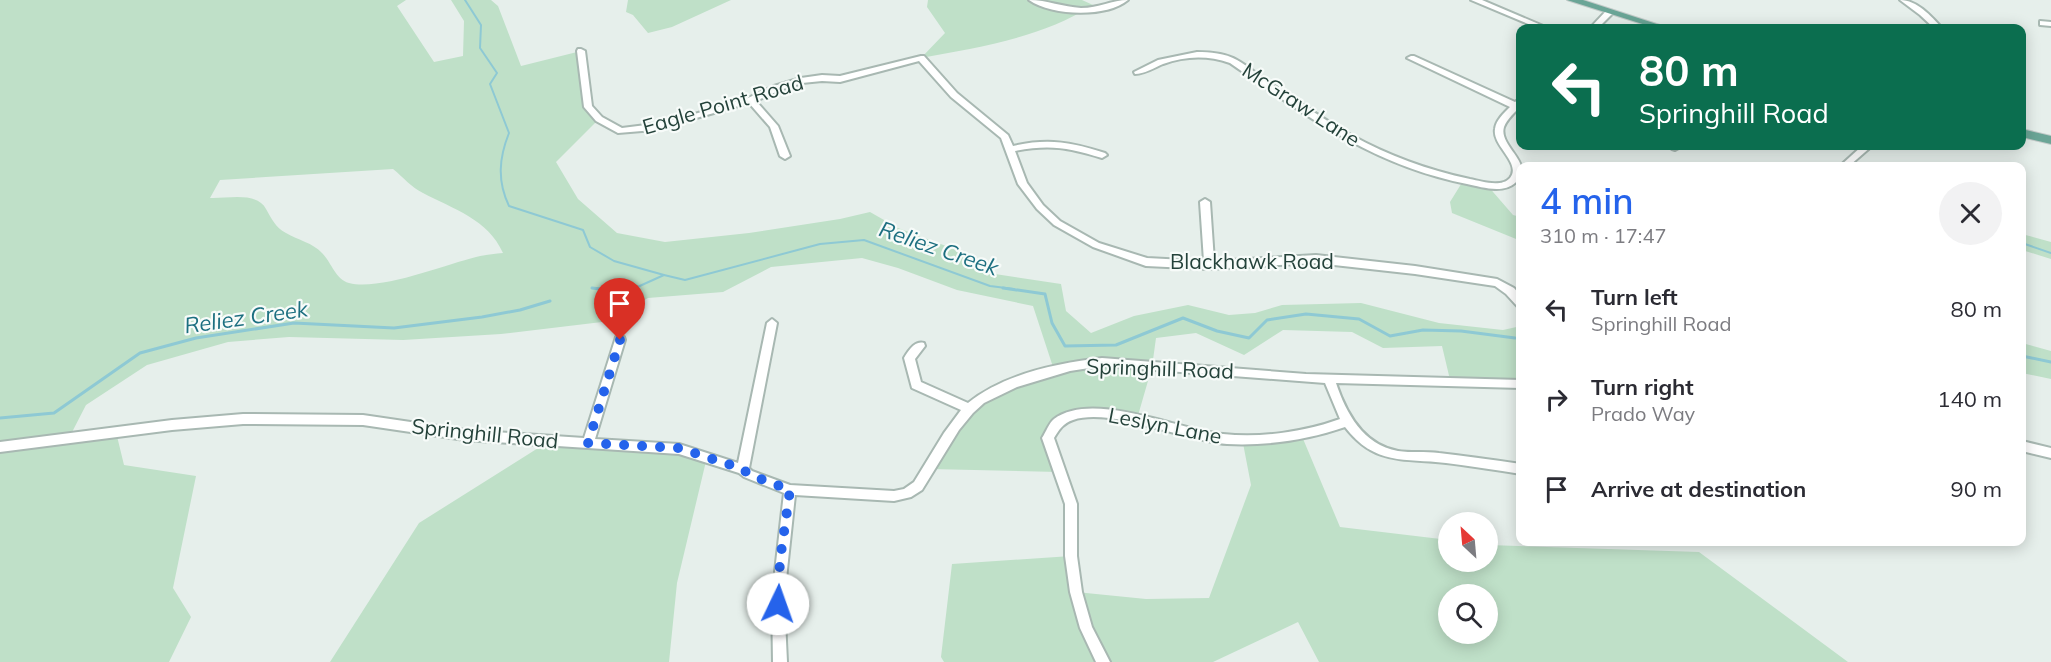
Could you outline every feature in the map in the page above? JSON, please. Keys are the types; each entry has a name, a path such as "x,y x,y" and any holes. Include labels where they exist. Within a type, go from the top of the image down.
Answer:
{"main road":[{"path":"1572,0 1649,24"},
{"path":"2026,134 2051,140"}],"street":[{"path":"1033,0 1049,6 1073,10 1099,9 1124,0"},
{"path":"1475,0 1534,24"},
{"path":"1905,0 1934,24"},
{"path":"1598,24 1609,13"},
{"name":"Eagle Point Road","path":"581,51 588,107 598,119 621,131 654,127 751,100 777,88 801,81 822,78 840,79 921,58"},
{"name":"McGraw Lane","path":"1138,72 1156,63 1191,54 1220,55 1233,61 1322,123 1366,148 1411,166 1463,181 1495,186 1508,184 1516,174"},
{"name":"Blackhawk Road","path":"921,58 954,95 1005,137 1023,184 1040,207 1058,223 1096,245 1146,262 1209,266 1316,259 1414,270 1497,283 1516,298"},
{"path":"1411,58 1516,103"},
{"path":"751,100 774,126 785,156"},
{"name":"McGraw Lane","path":"1516,107 1504,119 1499,130 1500,139 1516,162"},
{"path":"1011,148 1041,142 1070,144 1102,155"},
{"path":"1849,162 1862,150"},
{"path":"1205,201 1209,266"},
{"path":"743,469 772,322"},
{"path":"588,443 620,340"},
{"path":"920,346 909,358 916,385 969,409"},
{"name":"Springhill Road","path":"0,447 172,425 243,419 363,420 465,435 679,448 743,469 748,474 790,490 894,496 907,493 918,486 969,409 985,397 1054,370 1102,362 1152,368 1329,379 1516,384"},
{"path":"1329,379 1338,408 1346,422 1365,441 1392,454 1434,457 1516,468"},
{"name":"Leslyn Lane","path":"1103,662 1086,628 1076,592 1071,556 1071,504 1048,438 1051,426 1060,419 1074,414 1118,414 1186,432 1226,439 1301,434 1327,429 1346,422"},
{"path":"2026,447 2051,453"},
{"path":"780,662 776,633 780,560 790,490"}],"green space":[{"path":"0,0 406,0 397,6 434,62 463,56 464,21 451,0 491,0 498,6 521,66 581,51 586,97 599,119 556,162 578,199 617,233 665,242 749,233 870,212 898,228 954,249 995,274 1061,284 1066,311 1091,333 1134,316 1188,305 1229,315 1255,313 1282,305 1361,303 1439,323 1503,330 1516,327 1516,384 1451,384 1442,346 1383,348 1352,332 1283,330 1244,355 1196,333 1156,338 1152,367 1137,419 1074,414 1051,426 1059,472 930,469 970,409 1054,370 1033,306 957,290 898,268 862,258 771,267 723,292 648,298 602,322 501,334 403,340 289,337 228,342 147,365 86,405 69,438 116,432 124,465 196,476 173,588 191,617 169,662 0,662","holes":["393,169 411,185 479,223 496,241 503,253 476,257 394,280 362,285 349,283 340,278 318,250 279,228 262,203 241,197 210,198 220,180"]},
{"path":"628,0 731,0 672,27 648,33 633,15 626,12"},
{"path":"928,0 1082,0 1093,5 1052,26 1010,40 921,58 945,33 927,7"},
{"path":"1463,181 1487,185 1516,216 1516,239 1452,213 1450,202"},
{"path":"2026,235 2051,242 2051,259 2026,251"},
{"path":"2026,344 2051,351 2051,379 2026,374"},
{"path":"1301,434 1340,527 1438,539 1438,572 1498,572 1498,545 1699,552 1848,662 1319,662 1298,622 1213,662 944,662 941,657 952,564 1071,556 1076,592 1146,599 1209,598 1251,485 1242,438"},
{"path":"554,438 657,446 707,457 677,583 669,662 330,662 419,523"}],"waterway":[{"path":"465,0 481,25 480,48 497,73 490,84 509,133 501,160 501,179 509,206 583,230 590,247 614,261 664,275"},
{"name":"Reliez Creek","path":"664,275 685,280 820,244 864,240 990,286 1014,289"},
{"path":"2026,244 2051,253"},
{"name":"Reliez Creek","path":"633,289 664,275"},
{"name":"Reliez Creek","path":"605,289 592,288 627,292 636,288"},
{"name":"Reliez Creek","path":"1003,288 1045,294 1052,323 1065,346 1116,345 1183,318 1217,331 1249,338 1267,320 1306,314 1359,319 1390,336 1423,330 1461,331 1515,338"},
{"name":"Reliez Creek","path":"0,418 54,413 140,353 196,338 294,323 394,328 482,317 520,310 550,301"},
{"name":"Reliez Creek","path":"2026,357 2051,362"}],"route":[{"path":"620,340 588,443 679,448 743,469 748,474 790,490 780,560 778,604"}]}
